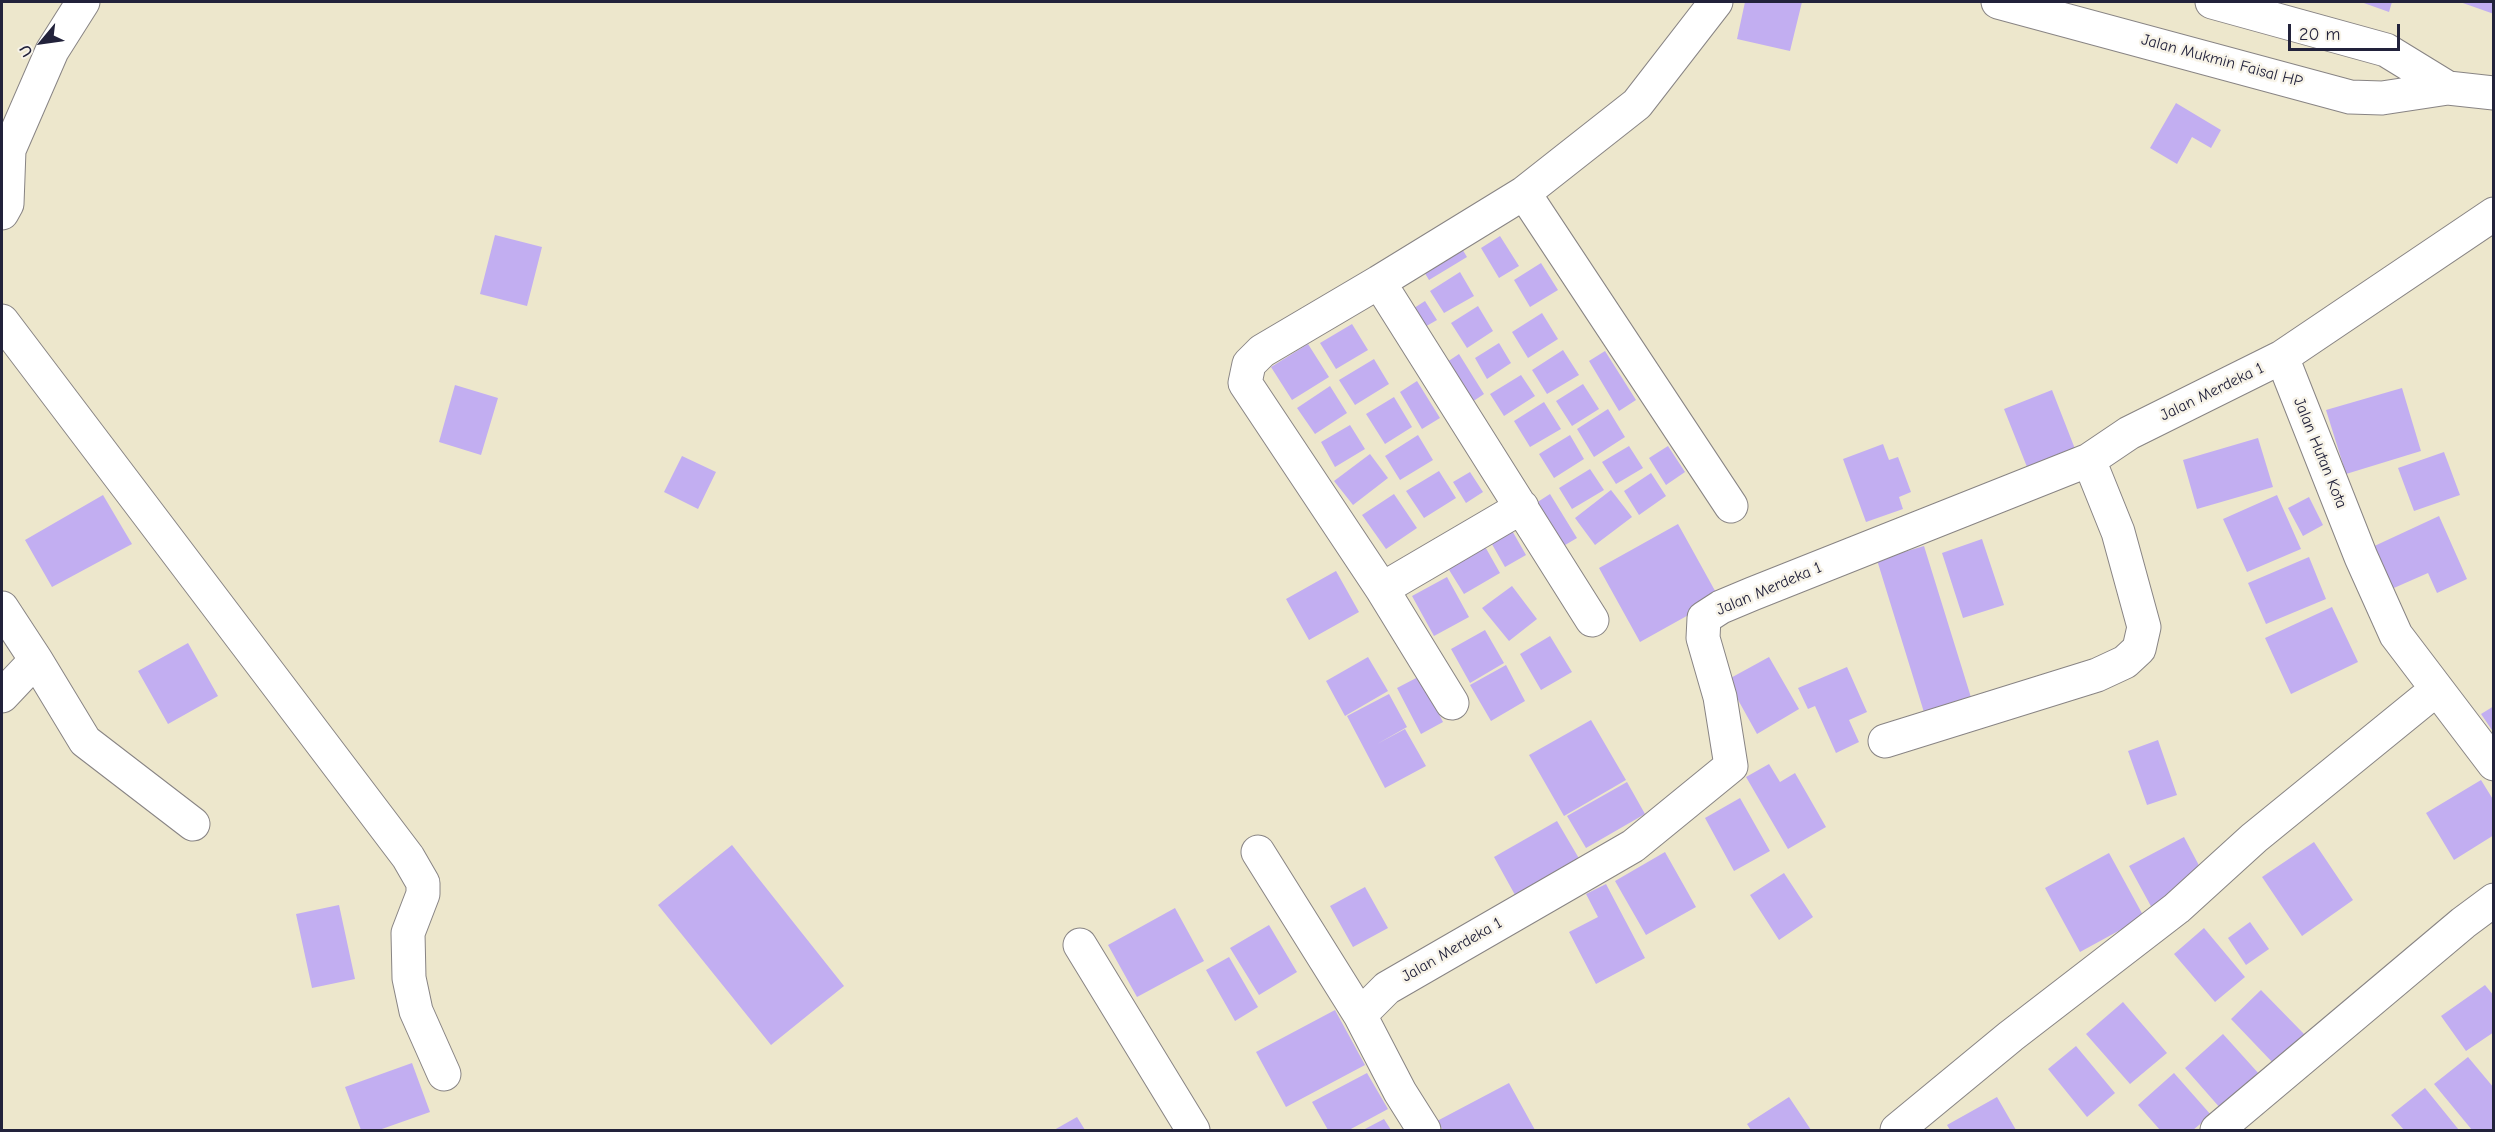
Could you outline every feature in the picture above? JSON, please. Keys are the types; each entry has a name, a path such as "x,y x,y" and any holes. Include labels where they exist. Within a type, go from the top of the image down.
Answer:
{"street":[{"path":"2,213 7,204 5,153 52,51 83,2"},
{"path":"1452,703 1382,589 1245,383 1249,364 1262,351 1524,193 1637,104 1716,2"},
{"name":"Jalan Mukmin Faisal HP","path":"1998,2 2350,97 2382,98 2448,88 2493,93"},
{"name":"Jalan Mukmin Faisal HP","path":"2212,2 2386,50 2448,88"},
{"path":"1524,193 1731,506"},
{"path":"2282,357 2493,214"},
{"path":"1378,282 1592,620"},
{"path":"2,321 408,857 423,883 423,894 408,933 409,978 416,1011 444,1074"},
{"name":"Jalan Merdeka 1","path":"1359,1015 1387,988 1633,846 1731,766 1720,697 1703,638 1704,618 1721,607 1762,590 2089,460 2129,433 2282,357"},
{"name":"Jalan Hutan Kota","path":"2282,357 2361,557 2396,635 2493,764"},
{"path":"1885,741 2097,675 2125,662 2139,649 2144,627 2118,532 2089,460"},
{"path":"1382,589 1522,507"},
{"path":"2,608 85,741 193,824"},
{"path":"2,696 36,660"},
{"path":"1897,1131 2011,1036 2177,908 2254,838 2437,689"},
{"path":"1258,852 1359,1015 1400,1092 1424,1131"},
{"path":"2217,1131 2369,1005 2463,922 2493,900"},
{"path":"1080,945 1193,1131"}],"building":[{"path":"1745,2 1802,2 1790,51 1737,39"},
{"path":"2361,2 2392,2 2389,12"},
{"path":"2460,2 2494,2 2494,14"},
{"path":"2176,103 2221,130 2211,148 2192,137 2177,164 2150,148"},
{"path":"495,235 542,247 527,306 480,294"},
{"path":"1500,236 1519,266 1499,278 1481,248"},
{"path":"1461,247 1467,257 1429,280 1423,270"},
{"path":"1541,263 1558,290 1530,307 1514,280"},
{"path":"1460,272 1474,296 1444,313 1430,291"},
{"path":"1425,301 1437,320 1423,328 1411,310"},
{"path":"1478,306 1493,331 1467,348 1451,323"},
{"path":"1542,313 1558,339 1528,358 1512,332"},
{"path":"1352,324 1368,350 1336,369 1320,343"},
{"path":"1499,343 1511,363 1487,379 1475,358"},
{"path":"1308,344 1329,377 1292,400 1271,367"},
{"path":"1563,350 1579,375 1547,394 1532,370"},
{"path":"1605,351 1636,400 1619,411 1589,361"},
{"path":"1459,354 1484,394 1469,404 1444,364"},
{"path":"1374,359 1389,384 1355,405 1339,380"},
{"path":"1521,375 1535,396 1504,416 1490,394"},
{"path":"1417,381 1440,418 1422,429 1400,392"},
{"path":"1583,384 1599,409 1572,426 1556,401"},
{"path":"455,385 498,398 481,455 439,442"},
{"path":"1330,386 1347,413 1315,434 1297,408"},
{"path":"2402,388 2421,451 2346,474 2326,410"},
{"path":"2052,390 2077,454 2029,472 2004,409"},
{"path":"1394,397 1412,427 1385,444 1366,414"},
{"path":"1544,402 1561,429 1530,447 1514,421"},
{"path":"1608,409 1625,437 1594,457 1577,429"},
{"path":"1350,425 1365,449 1335,467 1321,442"},
{"path":"1418,435 1433,460 1400,480 1385,456"},
{"path":"1570,435 1584,459 1554,478 1539,454"},
{"path":"2258,438 2273,487 2197,509 2183,460"},
{"path":"1883,444 1889,460 1898,457 1911,492 1899,497 1903,509 1866,522 1843,459"},
{"path":"1629,446 1643,468 1616,484 1602,462"},
{"path":"1668,446 1685,472 1666,485 1649,458"},
{"path":"2444,452 2460,495 2414,511 2398,468"},
{"path":"1370,454 1388,478 1353,505 1334,481"},
{"path":"682,456 716,472 698,509 664,492"},
{"path":"1590,469 1604,490 1572,509 1559,488"},
{"path":"1439,471 1456,498 1424,518 1406,491"},
{"path":"1470,472 1483,492 1466,503 1453,482"},
{"path":"1651,473 1666,496 1639,515 1624,491"},
{"path":"1611,490 1632,517 1595,545 1575,518"},
{"path":"1394,494 1417,528 1386,549 1362,515"},
{"path":"1550,494 1577,538 1560,548 1533,505"},
{"path":"103,495 132,544 52,587 25,540"},
{"path":"2277,495 2301,549 2247,572 2223,519"},
{"path":"2309,497 2323,525 2303,536 2288,508"},
{"path":"2439,516 2467,579 2437,593 2428,573 2387,591 2368,549"},
{"path":"1506,520 1526,555 1505,567 1485,532"},
{"path":"1678,524 1719,598 1640,642 1599,568"},
{"path":"1982,539 2004,605 1963,618 1942,553"},
{"path":"1483,543 1500,573 1464,594 1446,565"},
{"path":"1924,546 1974,707 1927,722 1877,560"},
{"path":"2309,557 2326,599 2266,624 2248,583"},
{"path":"1336,571 1359,612 1309,640 1286,599"},
{"path":"1447,577 1469,617 1434,636 1412,596"},
{"path":"1512,586 1537,619 1509,641 1482,608"},
{"path":"2332,607 2358,662 2291,694 2265,638"},
{"path":"1485,630 1504,663 1470,683 1451,649"},
{"path":"1550,636 1572,672 1541,690 1520,654"},
{"path":"188,643 218,696 168,724 138,671"},
{"path":"1368,657 1388,691 1345,716 1326,681"},
{"path":"1769,657 1799,709 1757,734 1727,680"},
{"path":"1506,665 1525,701 1491,721 1470,685"},
{"path":"1847,667 1867,712 1849,720 1859,742 1836,753 1815,706 1808,709 1798,688"},
{"path":"1420,676 1443,722 1421,734 1397,688"},
{"path":"1389,694 1407,727 1377,744 1405,729 1426,766 1385,788 1347,716"},
{"path":"2494,706 2494,733 2481,714"},
{"path":"1591,720 1626,780 1564,816 1529,755"},
{"path":"2158,740 2177,795 2147,805 2128,751"},
{"path":"1769,764 1780,782 1795,773 1826,827 1788,849 1746,777"},
{"path":"2481,780 2494,801 2494,835 2454,860 2426,813"},
{"path":"1627,782 1645,814 1586,848 1567,816"},
{"path":"1740,798 1770,851 1734,871 1705,818"},
{"path":"1557,821 1584,867 1520,904 1494,857"},
{"path":"2184,837 2204,875 2153,910 2129,866"},
{"path":"2314,842 2353,900 2302,936 2262,877"},
{"path":"732,845 844,986 771,1045 658,905"},
{"path":"1665,852 1696,907 1646,935 1615,881"},
{"path":"2109,853 2144,917 2080,952 2045,888"},
{"path":"1784,873 1813,917 1779,940 1750,895"},
{"path":"1606,884 1645,958 1596,984 1569,932 1598,917 1586,894"},
{"path":"1365,887 1388,928 1353,947 1330,906"},
{"path":"339,905 355,979 312,988 296,914"},
{"path":"1175,908 1204,961 1137,997 1108,945"},
{"path":"2250,922 2269,949 2246,965 2228,938"},
{"path":"1269,925 1297,972 1259,995 1230,948"},
{"path":"2204,928 2245,977 2215,1002 2174,954"},
{"path":"1229,957 1258,1007 1235,1021 1206,970"},
{"path":"2485,985 2494,996 2494,1032 2466,1051 2441,1016"},
{"path":"2261,990 2305,1035 2274,1064 2231,1019"},
{"path":"2123,1002 2167,1053 2130,1084 2086,1034"},
{"path":"1335,1010 1365,1065 1286,1107 1256,1052"},
{"path":"2223,1034 2260,1075 2221,1109 2185,1068"},
{"path":"2076,1046 2115,1093 2087,1117 2048,1069"},
{"path":"2468,1057 2494,1088 2494,1130 2472,1130 2434,1084"},
{"path":"412,1063 430,1112 379,1130 361,1130 345,1087"},
{"path":"1367,1073 1388,1109 1349,1130 1328,1130 1312,1102"},
{"path":"2174,1073 2211,1115 2193,1130 2160,1130 2138,1105"},
{"path":"1509,1083 1535,1130 1443,1130 1437,1121"},
{"path":"2425,1088 2459,1130 2404,1130 2391,1115"},
{"path":"1789,1097 1811,1130 1751,1130 1747,1124"},
{"path":"1997,1097 2016,1130 1950,1130 1947,1125"},
{"path":"1077,1117 1085,1130 1054,1130"},
{"path":"1384,1119 1391,1130 1363,1130"}]}
